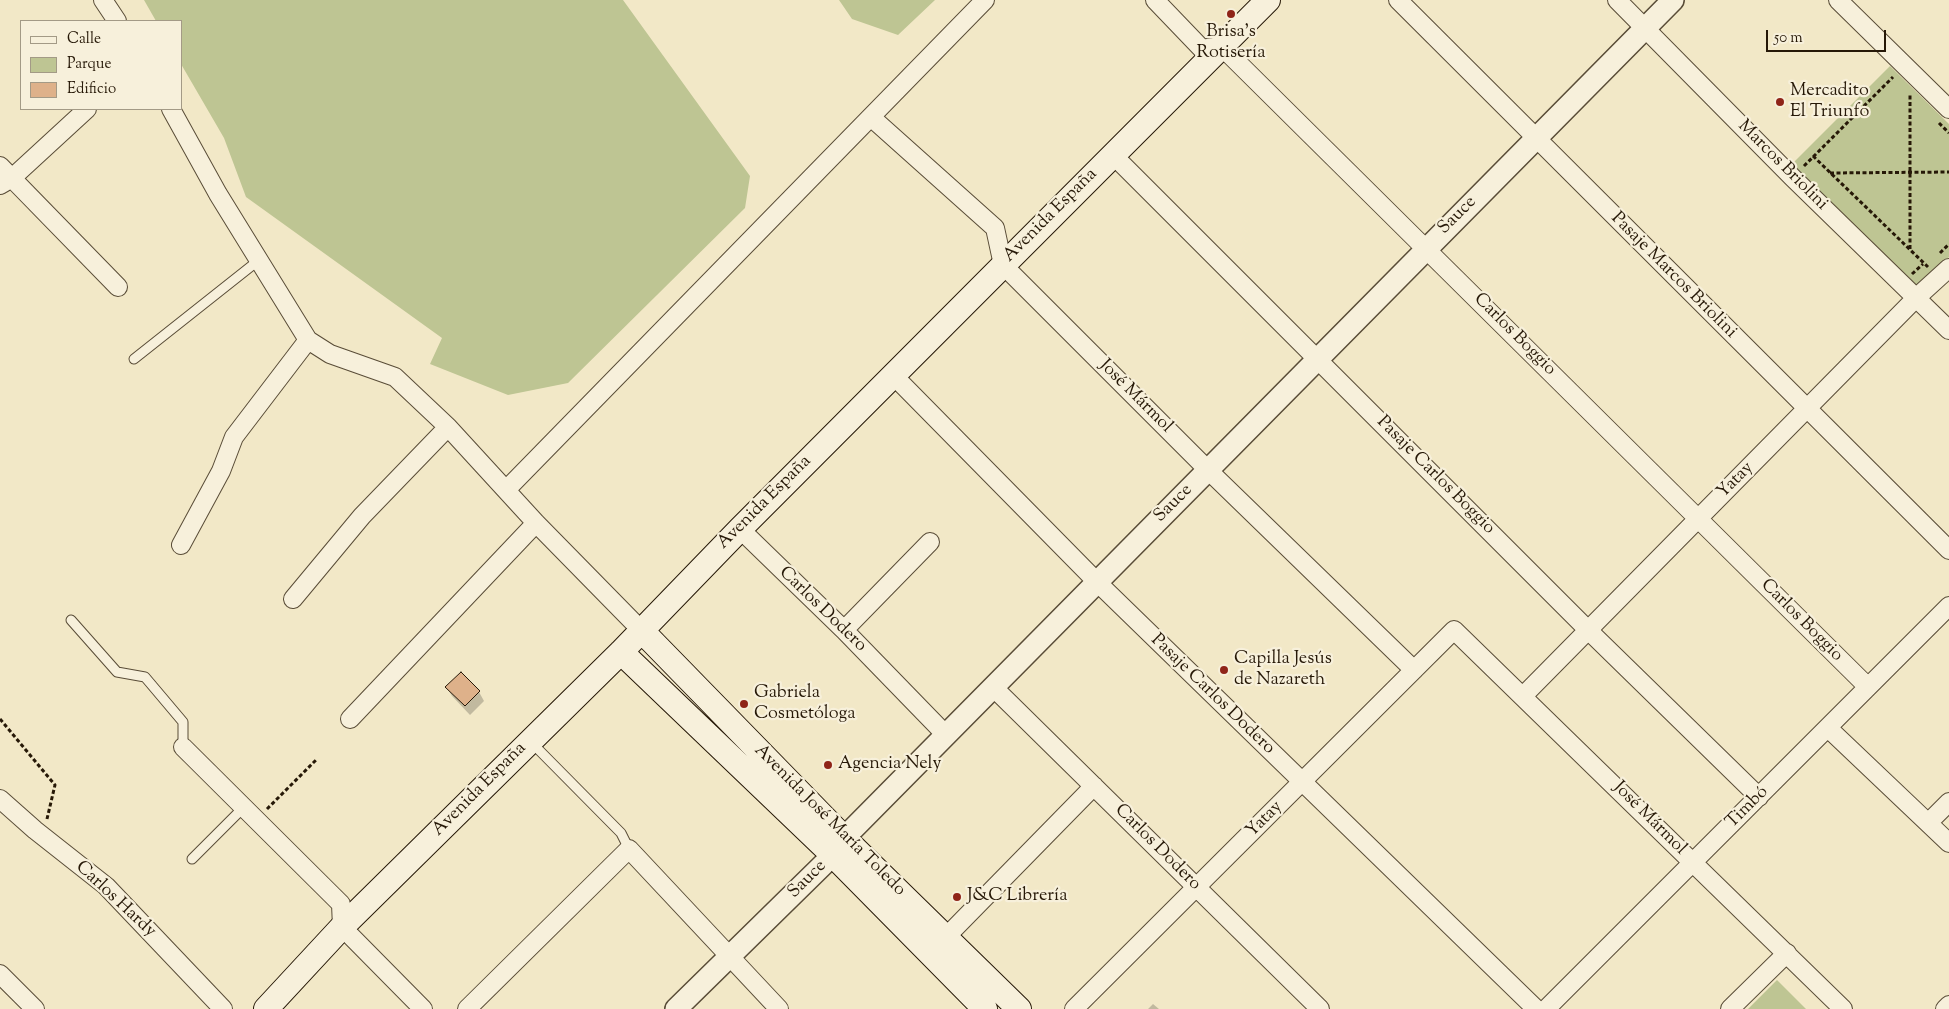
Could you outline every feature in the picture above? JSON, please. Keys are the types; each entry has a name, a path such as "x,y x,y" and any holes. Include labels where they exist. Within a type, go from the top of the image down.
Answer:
{"main road":[{"name":"Avenida España","path":"266,1009 342,927 642,631 892,375 1268,0"},
{"name":"Avenida José María Toledo","path":"642,631 985,1009"},
{"name":"Avenida José María Toledo","path":"621,652 838,846 946,937 1019,1009"}],"street":[{"path":"103,0 116,20"},
{"path":"506,490 872,118 985,0"},
{"path":"1155,0 1202,49 1221,46"},
{"name":"Pasaje Marcos Briolini","path":"1398,0 1949,550"},
{"name":"Marcos Briolini","path":"1618,0 1793,178 1949,330"},
{"name":"Sauce","path":"676,1009 1673,0"},
{"path":"1838,0 1949,109"},
{"name":"Carlos Boggio","path":"1221,46 1868,687"},
{"path":"86,110 4,176 118,287"},
{"path":"172,110 218,194 308,340 330,354 395,377 448,427 536,523 642,631"},
{"path":"872,118 995,228 1002,265"},
{"name":"Pasaje Carlos Boggio","path":"1112,155 1588,630 1759,797"},
{"name":"José Mármol","path":"1002,265 1208,470 1414,670"},
{"name":"Yatay","path":"1524,695 1916,298 1945,272"},
{"path":"180,545 221,471 234,438 308,340"},
{"name":"Pasaje Carlos Dodero","path":"892,375 1097,582 1290,772 1304,781 1536,1009"},
{"path":"293,599 362,516 448,427"},
{"path":"350,719 536,523"},
{"name":"Carlos Dodero","path":"740,529 844,630 946,734"},
{"path":"844,630 930,542"},
{"name":"Timbó","path":"1546,1009 1949,606"},
{"name":"José Mármol","path":"1454,630 1524,695 1843,1009"},
{"name":"Yatay","path":"1074,1009 1454,630"},
{"name":"Carlos Dodero","path":"993,687 1320,1009"},
{"path":"1828,728 1949,843"},
{"path":"183,747 341,904 342,927 423,1009"},
{"path":"946,937 1094,786"},
{"name":"Carlos Hardy","path":"0,799 106,886 223,1009"},
{"path":"1928,824 1949,802"},
{"path":"467,1009 629,849 779,1009"},
{"path":"1730,1009 1788,953"},
{"path":"0,974 35,1009"},
{"path":"1945,1009 1949,1005"}],"lane":[{"path":"134,359 259,260"},
{"path":"70,620 117,672 145,677 183,722 183,747"},
{"path":"530,741 621,833 629,849"},
{"path":"192,859 249,814"}],"path":[{"path":"1793,178 1905,66"},
{"path":"1910,94 1910,250"},
{"path":"1813,156 1910,250 1945,272"},
{"path":"1830,172 1949,172"},
{"path":"0,719 55,785 43,836"},
{"path":"249,814 316,760"}],"green space":[{"path":"144,0 623,0 750,176 745,208 568,383 508,395 430,364 442,338 246,197 224,138 182,66 182,20 155,20"},
{"path":"839,0 935,0 898,35 852,19"},
{"path":"1890,66 1949,124 1949,257 1917,288 1792,164"},
{"path":"1777,980 1806,1009 1748,1009"}],"building":[{"path":"461,672 480,691 465,706 445,687"}],"place":[{"name":"Brisa's Rotisería","path":"1231,14"},
{"name":"Mercadito El Triunfo","path":"1780,102"},
{"name":"Capilla Jesús de Nazareth","path":"1224,670"},
{"name":"Gabriela Cosmetóloga","path":"744,704"},
{"name":"Agencia Nely","path":"828,765"},
{"name":"J&C Librería","path":"957,897"}]}
